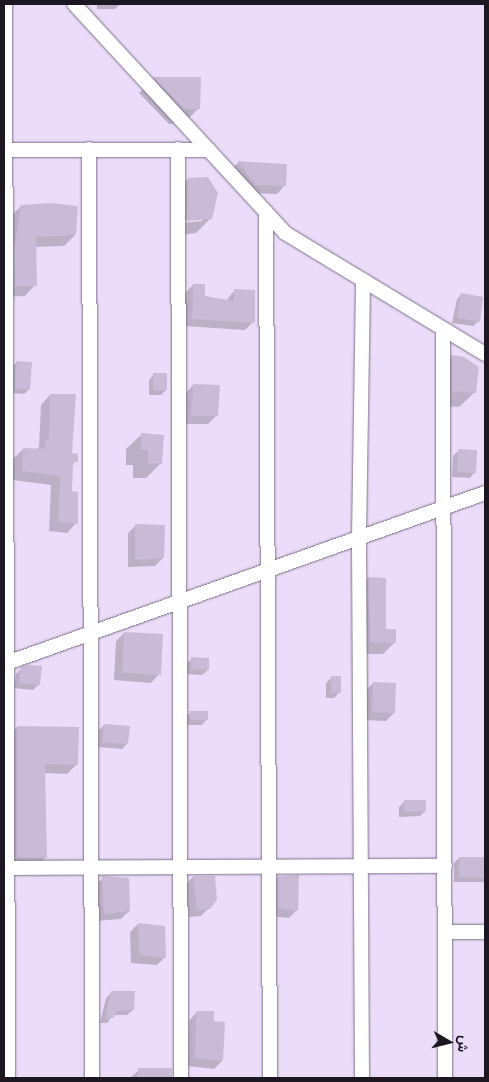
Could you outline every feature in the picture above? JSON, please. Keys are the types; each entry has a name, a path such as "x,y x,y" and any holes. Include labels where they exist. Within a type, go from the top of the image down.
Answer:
{"street":[{"path":"5,4 5,663 8,1078"},
{"path":"74,4 285,233 485,354"},
{"path":"90,149 92,1078"},
{"path":"178,149 181,1078"},
{"path":"5,150 209,150"},
{"path":"266,212 270,1078"},
{"path":"362,1078 359,538 363,280"},
{"path":"444,329 445,1078"},
{"path":"5,663 485,493"},
{"path":"6,868 445,866"},
{"path":"445,932 485,932"}],"building":[{"path":"153,77 201,77 200,109 184,109"},
{"path":"237,161 287,164 286,186 256,185"},
{"path":"208,177 218,193 212,219 187,221 188,178"},
{"path":"50,203 78,206 76,235 36,237 37,286 15,286 14,250 21,205"},
{"path":"193,284 205,284 205,296 234,301 234,289 255,290 255,323 192,319"},
{"path":"461,293 483,297 480,322 457,318"},
{"path":"452,355 464,357 479,367 476,393 452,391"},
{"path":"16,361 32,362 30,390 15,388"},
{"path":"153,373 167,373 167,390 153,390"},
{"path":"193,384 220,385 218,416 191,416"},
{"path":"50,394 76,394 72,453 78,454 78,462 73,462 72,491 78,492 78,524 58,522 60,476 22,471 23,448 45,449 45,439 49,439"},
{"path":"141,433 164,435 162,464 148,463 148,450 141,450"},
{"path":"458,449 477,450 476,473 457,472"},
{"path":"135,524 165,525 164,558 135,560"},
{"path":"368,577 386,578 386,629 396,629 396,643 370,642"},
{"path":"124,632 163,634 161,675 122,673"},
{"path":"191,657 209,658 209,670 191,669"},
{"path":"27,665 42,666 40,685 19,683 21,667"},
{"path":"331,676 341,676 341,693 331,693"},
{"path":"373,682 396,683 395,713 372,712"},
{"path":"190,711 208,711 208,720 190,720"},
{"path":"104,724 130,726 128,744 102,742"},
{"path":"17,726 79,727 78,765 45,764 47,858 17,857"},
{"path":"404,800 426,800 426,811 404,812"},
{"path":"459,857 485,857 485,878 459,877"},
{"path":"299,875 298,911 278,908 278,876"},
{"path":"102,876 129,878 130,911 104,914"},
{"path":"193,876 215,876 217,900 210,909 197,910"},
{"path":"138,923 165,926 166,958 139,955"},
{"path":"111,991 135,991 134,1010 117,1011 113,1018 105,1019"},
{"path":"196,1011 214,1011 214,1021 225,1022 223,1061 195,1058"},
{"path":"138,1068 172,1068 172,1078 138,1078"}]}
